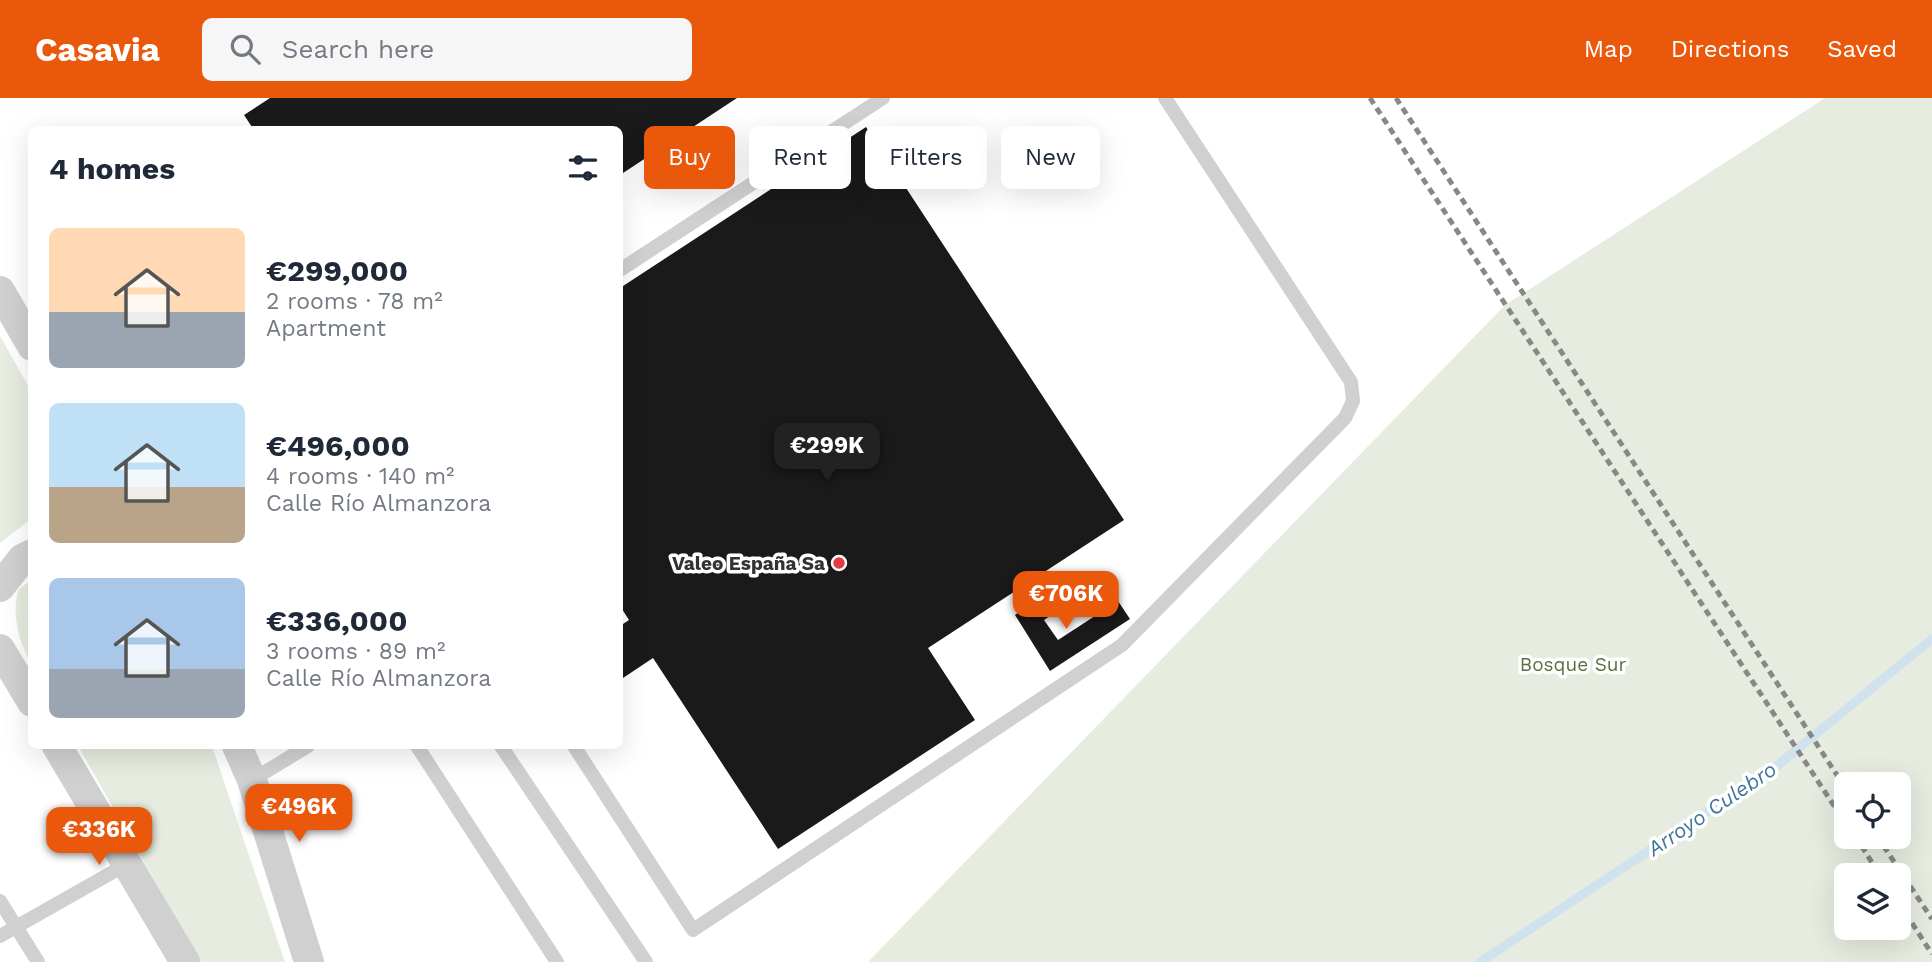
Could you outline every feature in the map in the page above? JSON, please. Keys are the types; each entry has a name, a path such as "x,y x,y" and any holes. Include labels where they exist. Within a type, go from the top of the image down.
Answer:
{"street":[{"path":"0,291 28,339"},
{"path":"0,587 22,559 28,556"},
{"path":"0,649 28,695"},
{"path":"59,749 185,962"},
{"path":"238,749 252,780 309,962"}],"lane":[{"path":"623,268 883,98"},
{"path":"576,749 693,930 1122,645 1345,418 1353,401 1352,382 1165,98"},
{"path":"252,780 303,749"},
{"path":"419,749 557,962"},
{"path":"503,749 646,962"},
{"path":"0,936 127,864"},
{"path":"0,901 38,962"}],"green space":[{"name":"Bosque Sur","path":"1825,98 1932,98 1932,962 868,962 1505,305"},
{"path":"0,336 28,386 28,521 0,543"},
{"path":"28,582 28,657 16,618 18,590"},
{"path":"80,749 213,749 285,962 201,962"}],"building":[{"path":"270,98 737,98 694,126 644,126 644,159 623,173 623,126 251,126 244,115"},
{"name":"Valeo España Sa","path":"865,128 865,189 907,189 1124,520 928,648 975,720 778,849 653,658 623,678 623,624 629,620 623,611 623,286 771,189 851,189 851,137"},
{"path":"1046,595 1057,611 1044,620 1058,640 1118,601 1130,619 1050,671 1015,615"}],"waterway":[{"name":"Arroyo Culebro","path":"1480,962 1773,769 1932,639"}],"railway":[{"path":"1370,98 1834,806"},
{"path":"1396,98 1835,772"},
{"path":"1863,849 1872,863"},
{"path":"1886,849 1932,919"},
{"path":"1911,922 1932,954"}],"place":[{"name":"Valeo España Sa","path":"839,563"}]}
